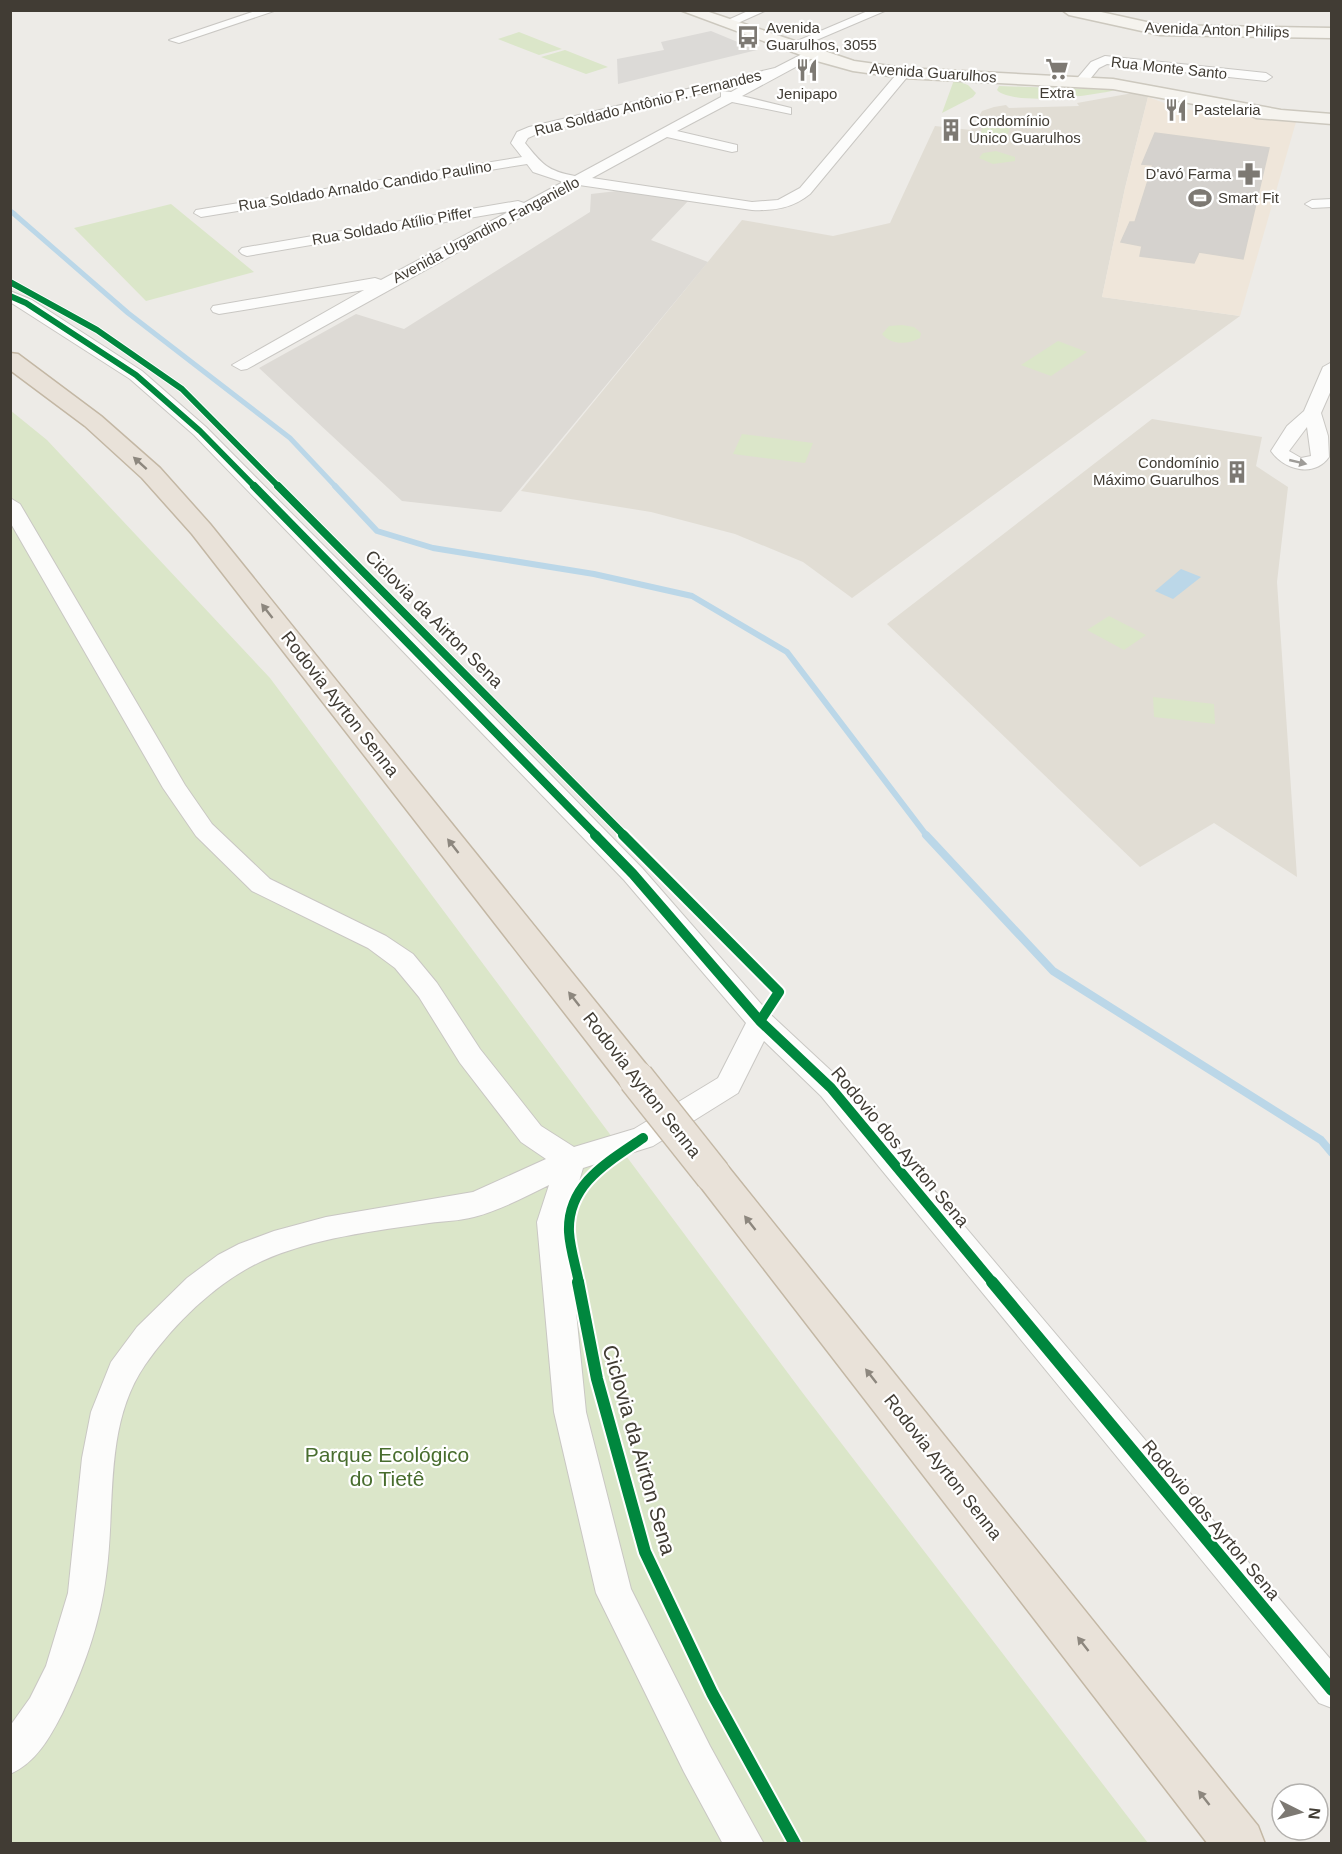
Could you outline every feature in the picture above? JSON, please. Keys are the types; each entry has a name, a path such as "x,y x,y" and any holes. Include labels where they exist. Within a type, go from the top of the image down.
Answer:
{"highway":[{"name":"Rodovia Ayrton Senna","path":"10,359 93,421 151,473 201,529 1240,1844"}],"main road":[{"name":"Avenida Guarulhos","path":"687,10 789,47 853,66 904,73 1081,81 1152,90 1173,98 1203,104 1332,119"},
{"name":"Avenida Anton Philips","path":"1070,10 1140,28 1182,32 1332,33"}],"street":[{"path":"175,40 272,10"},
{"path":"725,24 762,10"},
{"path":"789,47 882,10"},
{"name":"Avenida Urgandino Fanganiello","path":"241,365 390,281 733,98 810,54"},
{"name":"Rua Monte Santo","path":"1081,81 1095,65 1105,60 1213,74 1266,76"},
{"name":"Rua Soldado Antônio P. Fernandes","path":"778,71 528,133 518,139 528,160 547,175 752,206 788,204 805,191 904,73"},
{"path":"699,89 717,90 733,98 786,111"},
{"path":"667,133 732,148"},
{"name":"Rua Soldado Arnaldo Candido Paulino","path":"201,213 528,160"},
{"name":"Rua Soldado Atílio Piffer","path":"247,251 536,202"},
{"path":"1312,204 1332,203"},
{"path":"219,309 390,281"},
{"name":"Rodovio dos Ayrton Sena","path":"10,296 26,303 136,375 200,431 358,589 633,874 760,1022 831,1088 1332,1690"},
{"path":"1311,413 1332,367"},
{"path":"10,504 176,788 204,830 261,885 377,942 404,961 428,990 470,1056 531,1134 571,1160"},
{"path":"10,1755 34,1727 53,1689 75,1632 89,1576 95,1479 115,1388 134,1354 177,1307 230,1264 276,1242 356,1224 480,1203 571,1160 643,1138 728,1085 760,1022"},
{"path":"571,1160 552,1222 570,1412 614,1593 697,1759 745,1844"}],"shaded area":[{"path":"711,31 757,50 618,84 617,59 664,50 661,42"},
{"path":"1133,93 1148,97 1125,188 1102,297 1240,316 852,598 803,562 735,534 651,512 521,491 742,220 833,236 890,223 935,126 971,130 982,111 994,107 1006,105 1009,108 1079,106 1077,103"},
{"path":"1148,97 1175,107 1196,111 1296,122 1240,316 1102,297 1125,188"},
{"path":"617,191 689,200 651,240 708,262 501,512 402,501 259,368 356,314 404,329 590,212 591,194"},
{"path":"1152,419 1262,437 1256,466 1288,487 1277,582 1297,877 1214,823 1140,867 887,624"}],"green space":[{"path":"519,32 562,49 539,55 498,39"},
{"path":"565,50 608,67 586,74 541,57"},
{"path":"954,80 968,85 976,93 973,97 942,113"},
{"path":"999,86 1115,90 1072,97 1035,99 1005,95 997,90"},
{"path":"985,122 1011,125 1004,145 977,142"},
{"path":"996,151 1015,157 1015,161 993,164 979,158 983,153"},
{"path":"171,204 254,272 146,301 74,228"},
{"path":"889,326 914,327 921,333 920,338 900,343 882,334"},
{"path":"1058,341 1087,352 1051,376 1021,365"},
{"name":"Parque Ecológico do Tietê","path":"10,410 47,440 270,678 802,1392 1148,1843 11,1843"},
{"path":"742,434 813,443 805,463 733,454"},
{"path":"1109,616 1146,635 1124,650 1087,630"},
{"path":"1153,697 1214,704 1215,724 1154,717"}],"water":[{"path":"1181,569 1201,577 1173,599 1155,591"}],"building":[{"path":"1155,133 1269,148 1243,259 1199,252 1194,263 1140,256 1142,246 1121,242 1130,222 1135,222 1153,165 1142,164"}],"waterway":[{"path":"10,210 15,214"},
{"path":"13,213 128,313 290,438 336,487"},
{"path":"335,486 377,531 433,548 594,574 692,596 787,652 927,836"},
{"path":"926,835 1053,971 1321,1140 1332,1153"}],"cycle path":[{"name":"Ciclovia da Airton Sena","path":"10,282 97,330 182,389 779,992 760,1021"},
{"path":"10,296 26,303 136,375 200,431 633,874 760,1021 831,1088 1332,1690"},
{"name":"Ciclovia da Airton Sena","path":"643,1138 604,1164 581,1185 572,1207 569,1232 597,1379 645,1552 712,1693 795,1844"}],"place":[{"name":"Avenida Guarulhos, 3055","path":"748,37"},
{"name":"Extra","path":"1057,69"},
{"name":"Jenipapo","path":"807,70"},
{"name":"Pastelaria","path":"1176,110"},
{"name":"Condomínio Unico Guarulhos","path":"951,130"},
{"name":"D'avó Farma","path":"1249,174"},
{"name":"Smart Fit","path":"1200,198"},
{"name":"Condomínio Máximo Guarulhos","path":"1237,472"}]}
